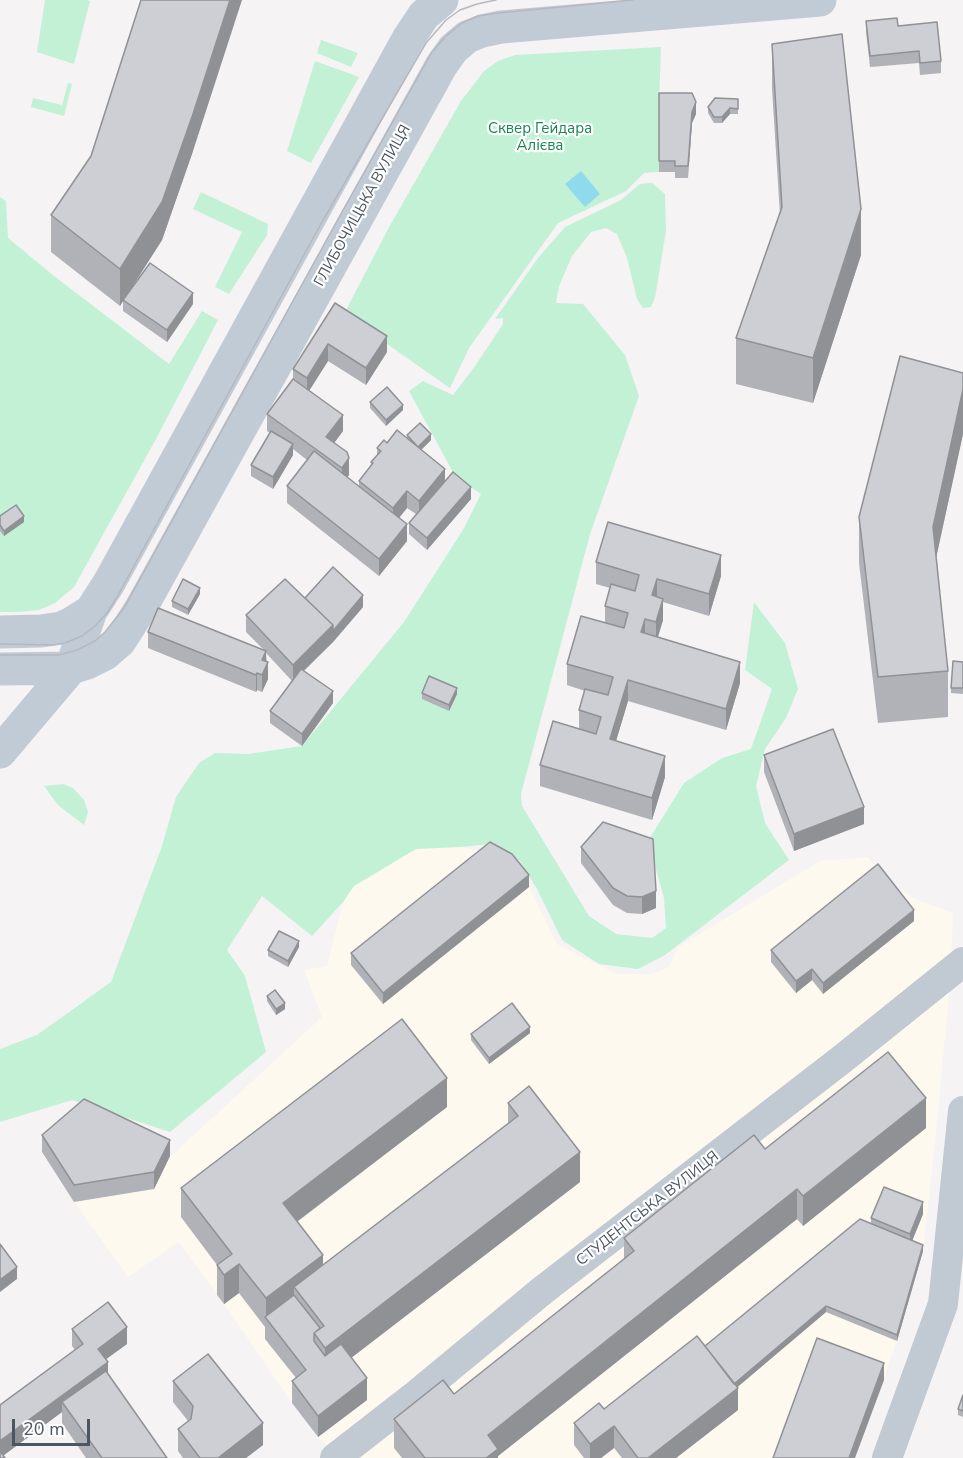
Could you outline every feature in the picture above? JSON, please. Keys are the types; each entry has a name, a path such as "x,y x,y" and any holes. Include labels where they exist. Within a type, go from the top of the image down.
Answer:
{"main road":[{"path":"0,752 71,668 91,611 109,583 408,39 424,15 442,0"},
{"name":"ГЛИБОЧИЦЬКА ВУЛИЦЯ","path":"0,669 71,668 105,654 120,641 141,608 441,66 453,49 467,37 501,27 820,0"},
{"path":"0,632 41,632 61,628 91,611"},
{"path":"61,628 71,668"}],"street":[{"name":"СТУДЕНТСЬКА ВУЛИЦЯ","path":"334,1458 416,1395 543,1290 963,963"},
{"path":"887,1458 943,1304 963,1111"}],"shaded area":[{"path":"460,847 490,853 529,887 557,944 617,974 651,974 669,967 678,947 820,861 868,857 894,886 915,899 953,913 951,973 923,1251 897,1341 855,1458 342,1458 318,1437 292,1403 179,1242 128,1277 74,1202 42,1152 84,1116 171,1156 322,1017 304,970 327,966 343,902 354,886 416,849"}],"green space":[{"path":"45,0 90,1 74,64 37,52"},
{"path":"321,40 358,53 351,67 317,53"},
{"name":"Сквер Гейдара Алієва","path":"661,47 659,172 644,173 626,191 558,223 469,348 450,388 344,314 388,229 461,101 484,71 498,61 515,55"},
{"path":"315,61 359,77 311,163 287,151"},
{"path":"68,83 72,84 64,116 31,107 33,98 62,105"},
{"path":"652,183 665,194 666,231 655,298 651,307 643,308 637,299 627,258 617,234 606,228 591,232 572,256 559,286 556,303 583,304 625,355 639,396 590,534 521,794 522,806 589,916 616,934 652,938 666,928 664,898 648,841 684,783 722,758 751,749 772,689 745,670 754,602 785,643 798,689 786,718 765,749 756,786 765,823 789,860 665,955 638,969 599,964 562,940 537,889 520,861 491,844 416,849 354,886 343,902 312,936 262,896 227,950 245,976 266,1052 170,1132 72,1100 0,1122 0,1049 37,1035 111,982 162,846 176,797 199,763 215,753 248,754 302,746 404,622 463,530 481,494 455,476 409,391 423,381 453,395 503,324 503,318 495,319 538,258 565,227 621,200 640,184"},
{"path":"201,192 268,224 267,235 229,294 215,287 242,232 193,209"},
{"path":"0,197 6,201 8,238 169,364 202,311 218,320 156,439 74,587 55,603 39,610 19,612 0,612"},
{"path":"63,784 73,788 84,800 88,812 84,825 58,805 44,786"}],"water":[{"path":"581,171 600,194 585,207 565,184"}],"building":[{"path":"141,0 230,0 162,202 120,269 51,215 91,156"},
{"path":"897,18 898,26 937,22 941,61 920,63 919,51 870,56 866,21"},
{"path":"842,34 861,209 813,358 736,338 782,207 772,44"},
{"path":"659,93 692,93 696,102 692,112 688,166 675,166 675,161 659,161"},
{"path":"715,98 738,99 738,109 730,108 722,117 714,117 708,107"},
{"path":"150,263 193,293 167,330 123,300"},
{"path":"335,303 387,336 366,368 328,344 307,378 293,369"},
{"path":"900,356 963,373 963,389 933,527 948,671 878,677 859,517"},
{"path":"293,379 343,415 326,437 347,452 349,458 342,468 267,414"},
{"path":"387,387 403,405 386,420 370,402"},
{"path":"420,423 431,434 418,447 407,435"},
{"path":"397,430 445,469 419,501 407,491 393,508 359,481 381,451 377,448 384,440 387,443"},
{"path":"271,431 293,444 273,477 251,465"},
{"path":"314,451 407,524 379,559 287,486"},
{"path":"453,472 471,487 427,538 409,523"},
{"path":"16,505 24,516 4,531 0,525 0,516"},
{"path":"608,522 721,555 709,594 657,579 652,595 663,599 656,622 645,619 641,632 740,662 726,709 628,680 610,739 665,756 652,798 540,765 553,721 596,734 601,717 579,710 585,689 608,695 613,677 567,664 581,616 624,628 628,613 605,606 611,584 635,591 639,575 596,562"},
{"path":"333,567 363,595 333,631 333,625 305,598"},
{"path":"183,579 200,588 188,609 172,601"},
{"path":"285,579 333,625 293,665 246,615"},
{"path":"158,608 266,651 262,660 268,662 262,675 257,673 256,675 148,632"},
{"path":"953,661 963,662 963,688 951,688"},
{"path":"301,669 333,691 302,734 270,711"},
{"path":"429,676 457,688 449,705 422,693"},
{"path":"833,729 864,807 794,834 764,755"},
{"path":"603,822 653,839 656,891 642,897 627,896 613,888 581,847"},
{"path":"490,842 512,854 529,875 383,993 351,953"},
{"path":"878,864 914,910 823,983 812,969 796,981 771,950"},
{"path":"279,931 299,941 288,961 268,950"},
{"path":"275,990 285,1003 276,1009 267,996"},
{"path":"512,1003 530,1027 489,1058 471,1034"},
{"path":"402,1019 447,1078 283,1203 323,1255 266,1298 239,1264 224,1275 217,1265 232,1254 181,1188"},
{"path":"888,1052 926,1098 803,1196 797,1189 488,1435 498,1449 486,1458 425,1458 394,1419 443,1380 454,1394 634,1251 624,1238 754,1135 765,1149"},
{"path":"529,1086 580,1152 325,1348 314,1333 324,1326 294,1287 518,1116 508,1103"},
{"path":"84,1099 170,1140 154,1172 74,1185 42,1135"},
{"path":"884,1187 923,1202 910,1234 871,1218"},
{"path":"860,1219 923,1245 897,1335 826,1306 734,1384 705,1346"},
{"path":"0,1244 17,1267 0,1280"},
{"path":"294,1295 320,1328 314,1333 314,1341 325,1356 341,1344 367,1378 318,1416 292,1381 306,1370 265,1317"},
{"path":"108,1302 127,1327 98,1349 108,1362 0,1441 0,1405 83,1344 72,1329"},
{"path":"697,1336 738,1388 648,1458 638,1458 614,1426 590,1444 574,1423 599,1403 604,1409"},
{"path":"817,1338 884,1363 849,1458 773,1458"},
{"path":"208,1354 263,1423 218,1458 200,1458 178,1429 191,1419 193,1406 173,1381"},
{"path":"106,1371 167,1458 102,1458 62,1402"},
{"path":"963,1395 963,1411 958,1409"}],"tram line":[{"path":"0,644 53,645 65,643 82,636 107,613 322,222 426,43 446,20 460,10 496,0"},
{"path":"0,655 59,655 77,650 95,641 124,608 432,52 446,36 462,23 478,16 633,0"}]}
